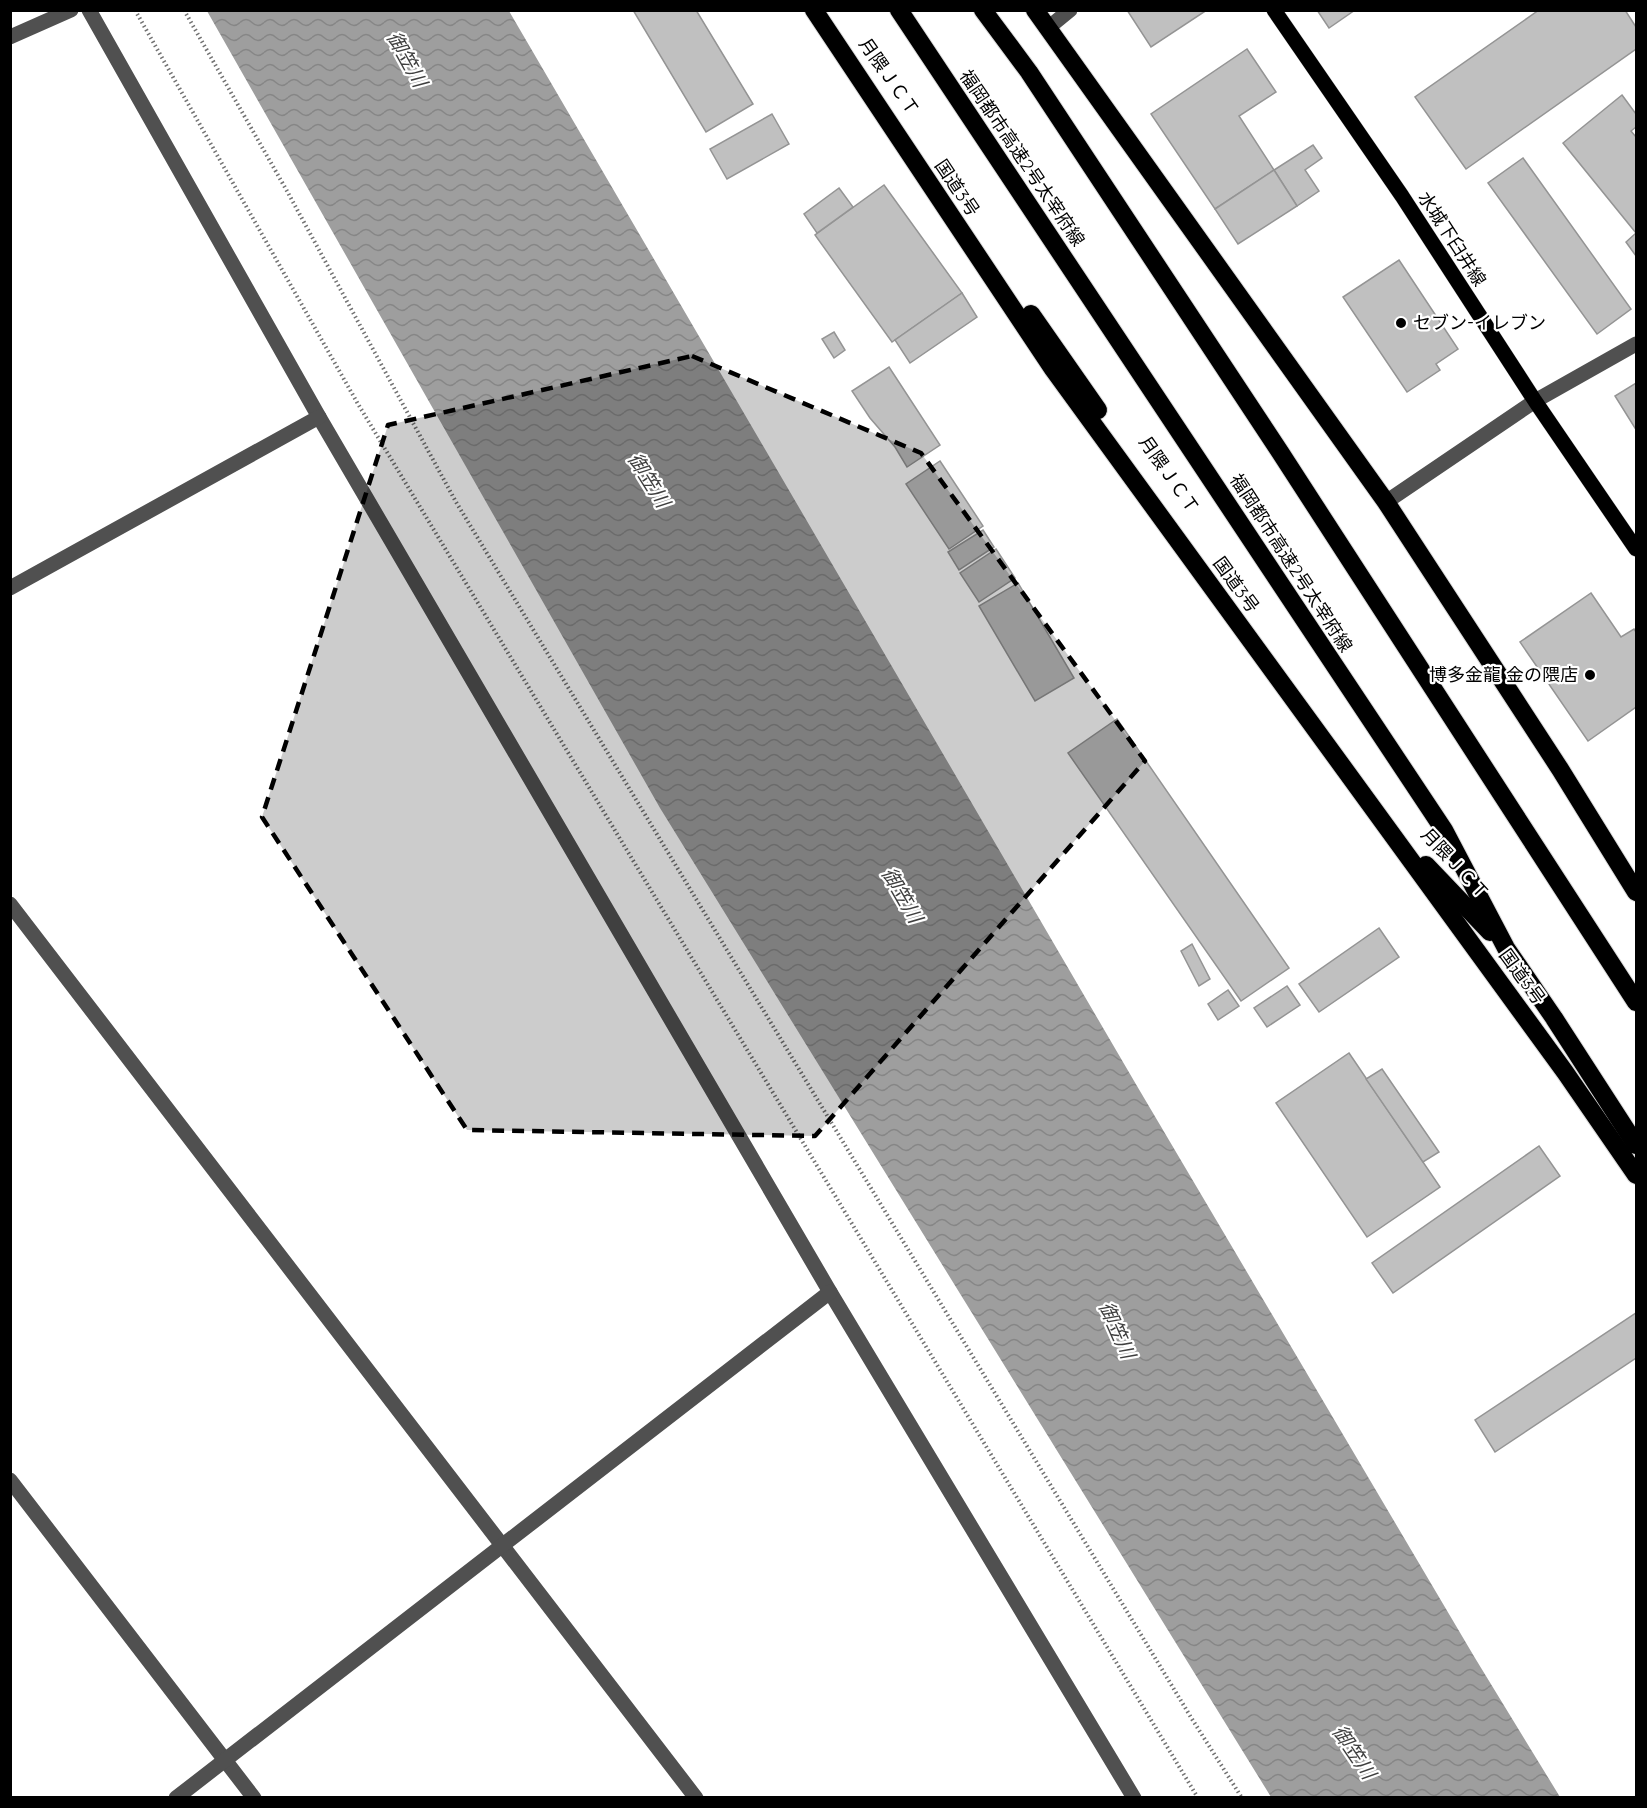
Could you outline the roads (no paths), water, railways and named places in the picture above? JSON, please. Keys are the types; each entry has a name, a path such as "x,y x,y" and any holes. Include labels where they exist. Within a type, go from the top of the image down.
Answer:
{"highway":[{"name":"月隈ＪＣＴ","path":"815,10 1330,741 1413,851 1506,948"},
{"name":"国道3号","path":"815,10 1053,369 1565,1072 1636,1175"},
{"name":"福岡都市高速2号太宰府線","path":"899,10 1444,830 1506,948 1636,1145"},
{"path":"983,10 1029,72"},
{"path":"992,10 1029,72 1280,452 1636,1002"},
{"path":"1035,10 1386,502 1560,769 1636,892"}],"main road":[{"name":"水城下臼井線","path":"1274,10 1402,196 1535,401 1636,549"}],"street":[{"path":"10,37 72,10"},
{"path":"88,10 319,417 830,1292 1134,1797"},
{"path":"1048,28 1070,10"},
{"path":"1386,502 1535,401 1636,344"},
{"path":"10,588 319,417"},
{"path":"10,904 696,1797"},
{"path":"176,1797 226,1761 830,1292"},
{"path":"10,1479 254,1797"}],"water":[{"name":"御笠川","path":"207,11 509,11 1137,1086 1475,1658 1560,1797 1271,1797 660,808"}],"place":[{"name":"セブン-イレブン","path":"1401,323"},
{"name":"博多金龍 金の隈店","path":"1590,675"}]}
